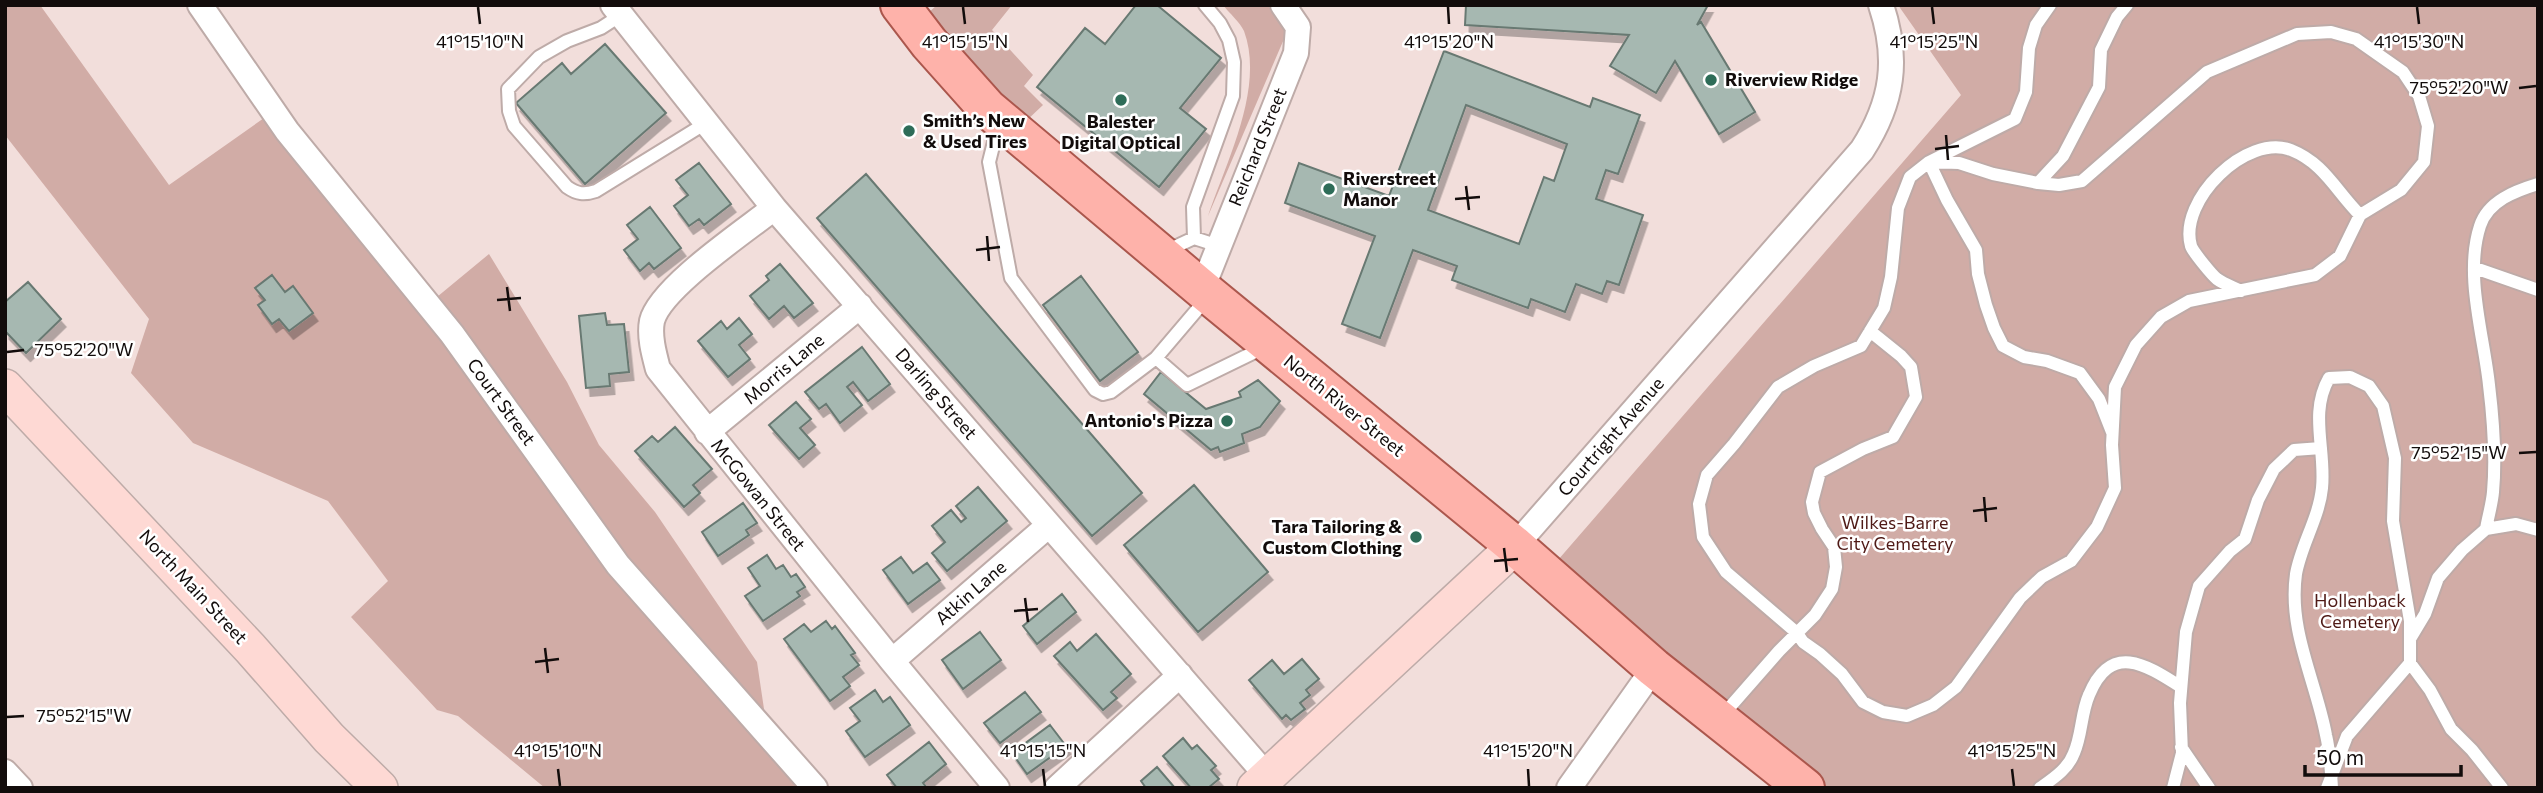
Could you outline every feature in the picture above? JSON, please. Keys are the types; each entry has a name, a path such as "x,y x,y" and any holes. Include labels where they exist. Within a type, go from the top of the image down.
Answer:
{"main road":[{"name":"North River Street","path":"900,5 929,43 987,108 1181,250 1205,292 1515,546 1654,668 1801,786"},
{"name":"North Main Street","path":"5,387 250,648 329,738 380,788"},
{"name":"Courtright Avenue","path":"1261,782 1515,546"}],"street":[{"name":"Court Street","path":"200,5 287,131 452,334 618,565 815,788"},
{"name":"Reichard Street","path":"1205,292 1219,246 1296,53 1298,27 1283,5"},
{"name":"Courtright Avenue","path":"1515,546 1857,157 1875,129 1888,97 1892,69 1890,38 1881,5"},
{"name":"Darling Street","path":"617,10 774,208 1180,675 1261,782"},
{"name":"McGowan Street","path":"774,208 670,291 652,320 652,344 658,369 997,788"},
{"name":"Morris Lane","path":"707,432 860,306"},
{"name":"Atkin Lane","path":"892,661 1049,525"},
{"path":"1569,788 1654,668"},
{"path":"1056,788 1180,675"},
{"path":"5,772 20,788"}],"lane":[{"path":"1205,5 1220,23 1229,40 1234,62 1233,96 1193,207 1181,250 1219,246"},
{"path":"1929,162 1959,163 1993,174 2038,183 2059,185 2082,181 2207,72 2297,33 2331,32 2356,38 2403,72 2419,96 2428,126 2424,162 2401,190 2360,215 2340,256 2315,275 2189,301 2161,317 2136,345 2115,387 2112,432 2115,488 2097,527 2071,561 2042,577 2020,598 1956,687 1933,705 1907,716 1883,712 1863,702 1842,674 1820,653 1803,642 1797,633 1726,572 1703,537 1699,504 1707,475 1778,387 1814,366 1861,346 1884,308 1891,277 1898,208 1910,177 1929,162 2015,119 2026,92 2029,48 2036,24 2050,5"},
{"path":"2038,183 2063,156 2099,87 2101,50 2116,17 2127,5"},
{"path":"617,10 601,28 567,41 539,57 515,79 508,89 507,97 514,126 567,187 586,195 706,123"},
{"path":"999,118 989,163 1011,278 1095,390 1103,394 1111,392 1156,358 1205,292"},
{"path":"2241,291 2216,278 2191,247 2190,220 2202,195 2221,170 2262,149 2289,149 2319,165 2360,215"},
{"path":"1929,162 1976,250 1978,274 1986,304 2003,346 2024,357 2046,361 2080,373 2099,399 2112,432"},
{"path":"2486,529 2493,492 2492,431 2489,384 2479,327 2474,256 2480,224 2495,204 2511,193 2538,184"},
{"path":"2475,268 2538,290"},
{"path":"1719,719 1815,615 1832,589 1836,567 1834,548 1814,513 1814,488 1820,472 1863,449 1893,437 1916,397 1911,367 1902,356 1870,331"},
{"path":"1156,358 1186,385 1270,345"},
{"path":"2330,784 2326,735 2303,656 2296,603 2296,573 2315,520 2322,487 2318,411 2321,392 2329,378 2350,377 2369,386 2384,406 2395,458 2393,521 2410,621 2410,663 2430,690 2451,729 2472,750 2502,788"},
{"path":"2173,788 2181,747 2181,687 2186,632 2199,586 2245,538 2258,499 2274,469 2294,450 2321,448"},
{"path":"2410,640 2425,614 2438,578 2462,550 2486,529 2516,524 2538,530"},
{"path":"2040,788 2061,773 2074,754 2088,695 2103,671 2117,662 2136,662 2154,669 2181,687"},
{"path":"2330,784 2347,736 2410,663"},
{"path":"2181,747 2208,788"}],"green space":[{"path":"5,5 40,5 169,185 264,118 420,311 489,254 567,382 599,445 655,512 757,662 771,756 800,788 545,788 458,716 437,710 351,617 388,581 328,501 193,443 131,373 149,319 5,135"},
{"path":"937,5 1012,5 992,30 1033,75 1024,86 1043,105 1025,122 927,14"},
{"path":"1223,5 1268,5 1287,32 1208,216 1241,125 1250,76 1244,31"},
{"name":"Wilkes-Barre City Cemetery","path":"1898,5 2538,5 2538,788 1827,788 1558,560 1961,95"}],"building":[{"path":"1136,5 1157,5 1221,58 1180,108 1206,129 1159,187 1037,87 1085,28 1105,44"},
{"name":"Riverview Ridge","path":"1466,5 1708,5 1697,25 1701,22 1755,112 1719,134 1675,61 1656,93 1610,66 1629,35 1465,25"},
{"path":"605,44 666,113 585,184 516,103 562,63 571,74"},
{"name":"Riverstreet Manor","path":"1444,51 1590,107 1593,98 1640,115 1618,174 1606,170 1596,199 1643,215 1619,285 1607,281 1602,294 1576,284 1565,312 1531,299 1528,308 1452,280 1457,266 1413,250 1380,338 1342,324 1375,236 1285,203 1299,163 1389,196","holes":["1466,105 1567,144 1554,181 1544,177 1519,244 1428,210"]},
{"path":"699,163 731,204 704,225 699,219 689,226 674,206 688,195 676,180"},
{"path":"866,174 1142,493 1092,536 817,218"},
{"path":"650,207 681,248 654,269 649,263 640,271 624,250 638,239 627,225"},
{"path":"780,264 813,303 794,318 784,306 769,319 750,296 769,280 766,276"},
{"path":"272,275 285,292 293,286 313,313 289,331 279,319 272,324 258,305 265,300 255,288"},
{"path":"1081,276 1138,352 1100,381 1043,305"},
{"path":"28,282 61,319 26,353 5,331 5,302"},
{"path":"605,313 607,325 624,324 629,372 609,374 610,386 586,388 579,316"},
{"path":"739,318 752,334 739,345 750,359 728,377 698,341 721,321 727,329"},
{"path":"862,347 890,384 868,401 853,382 847,387 862,405 840,423 826,404 819,409 805,392"},
{"path":"1161,372 1206,409 1241,397 1239,392 1258,380 1280,401 1260,427 1242,434 1244,443 1220,452 1218,447 1211,450 1144,394"},
{"path":"796,402 811,419 800,428 815,445 799,459 769,425"},
{"path":"675,427 712,469 693,485 700,493 684,507 635,451 652,436 658,442"},
{"path":"1194,485 1268,572 1198,632 1124,545"},
{"path":"978,487 1007,521 947,571 932,553 945,542 932,526 951,510 961,522 966,518 956,506"},
{"path":"743,503 757,523 746,530 749,535 718,556 702,532"},
{"path":"767,555 776,569 783,565 791,577 796,574 805,587 797,592 800,596 763,621 745,596 760,586 748,568"},
{"path":"901,557 913,573 927,563 940,580 908,604 883,570"},
{"path":"1062,594 1076,612 1037,644 1023,626"},
{"path":"826,621 832,629 835,626 855,653 851,655 859,665 843,677 850,686 830,701 784,639 804,624 811,632"},
{"path":"980,632 1001,660 963,689 942,660"},
{"path":"1096,634 1131,674 1111,692 1117,698 1103,710 1054,656 1070,642 1077,651"},
{"path":"1302,659 1319,679 1306,690 1310,695 1300,703 1305,709 1291,720 1286,715 1282,719 1249,680 1272,660 1284,674"},
{"path":"875,690 883,702 890,697 910,725 865,757 846,731 860,721 850,708"},
{"path":"1025,692 1041,712 1000,743 984,723"},
{"path":"1050,725 1066,746 1027,774 1012,753"},
{"path":"1183,738 1192,749 1197,745 1216,766 1211,770 1219,779 1208,788 1191,788 1163,756"},
{"path":"929,742 946,764 923,783 927,788 897,788 887,775"},
{"path":"1157,767 1175,788 1146,788 1141,781"}],"place":[{"name":"Riverview Ridge","path":"1711,80"},
{"name":"Balester Digital Optical","path":"1121,100"},
{"name":"Smith’s New & Used Tires","path":"909,131"},
{"name":"Riverstreet Manor","path":"1329,189"},
{"name":"Antonio's Pizza","path":"1227,421"},
{"name":"Tara Tailoring & Custom Clothing","path":"1416,537"}],"park label":[{"name":"Hollenback Cemetery","path":"2360,611"}]}
